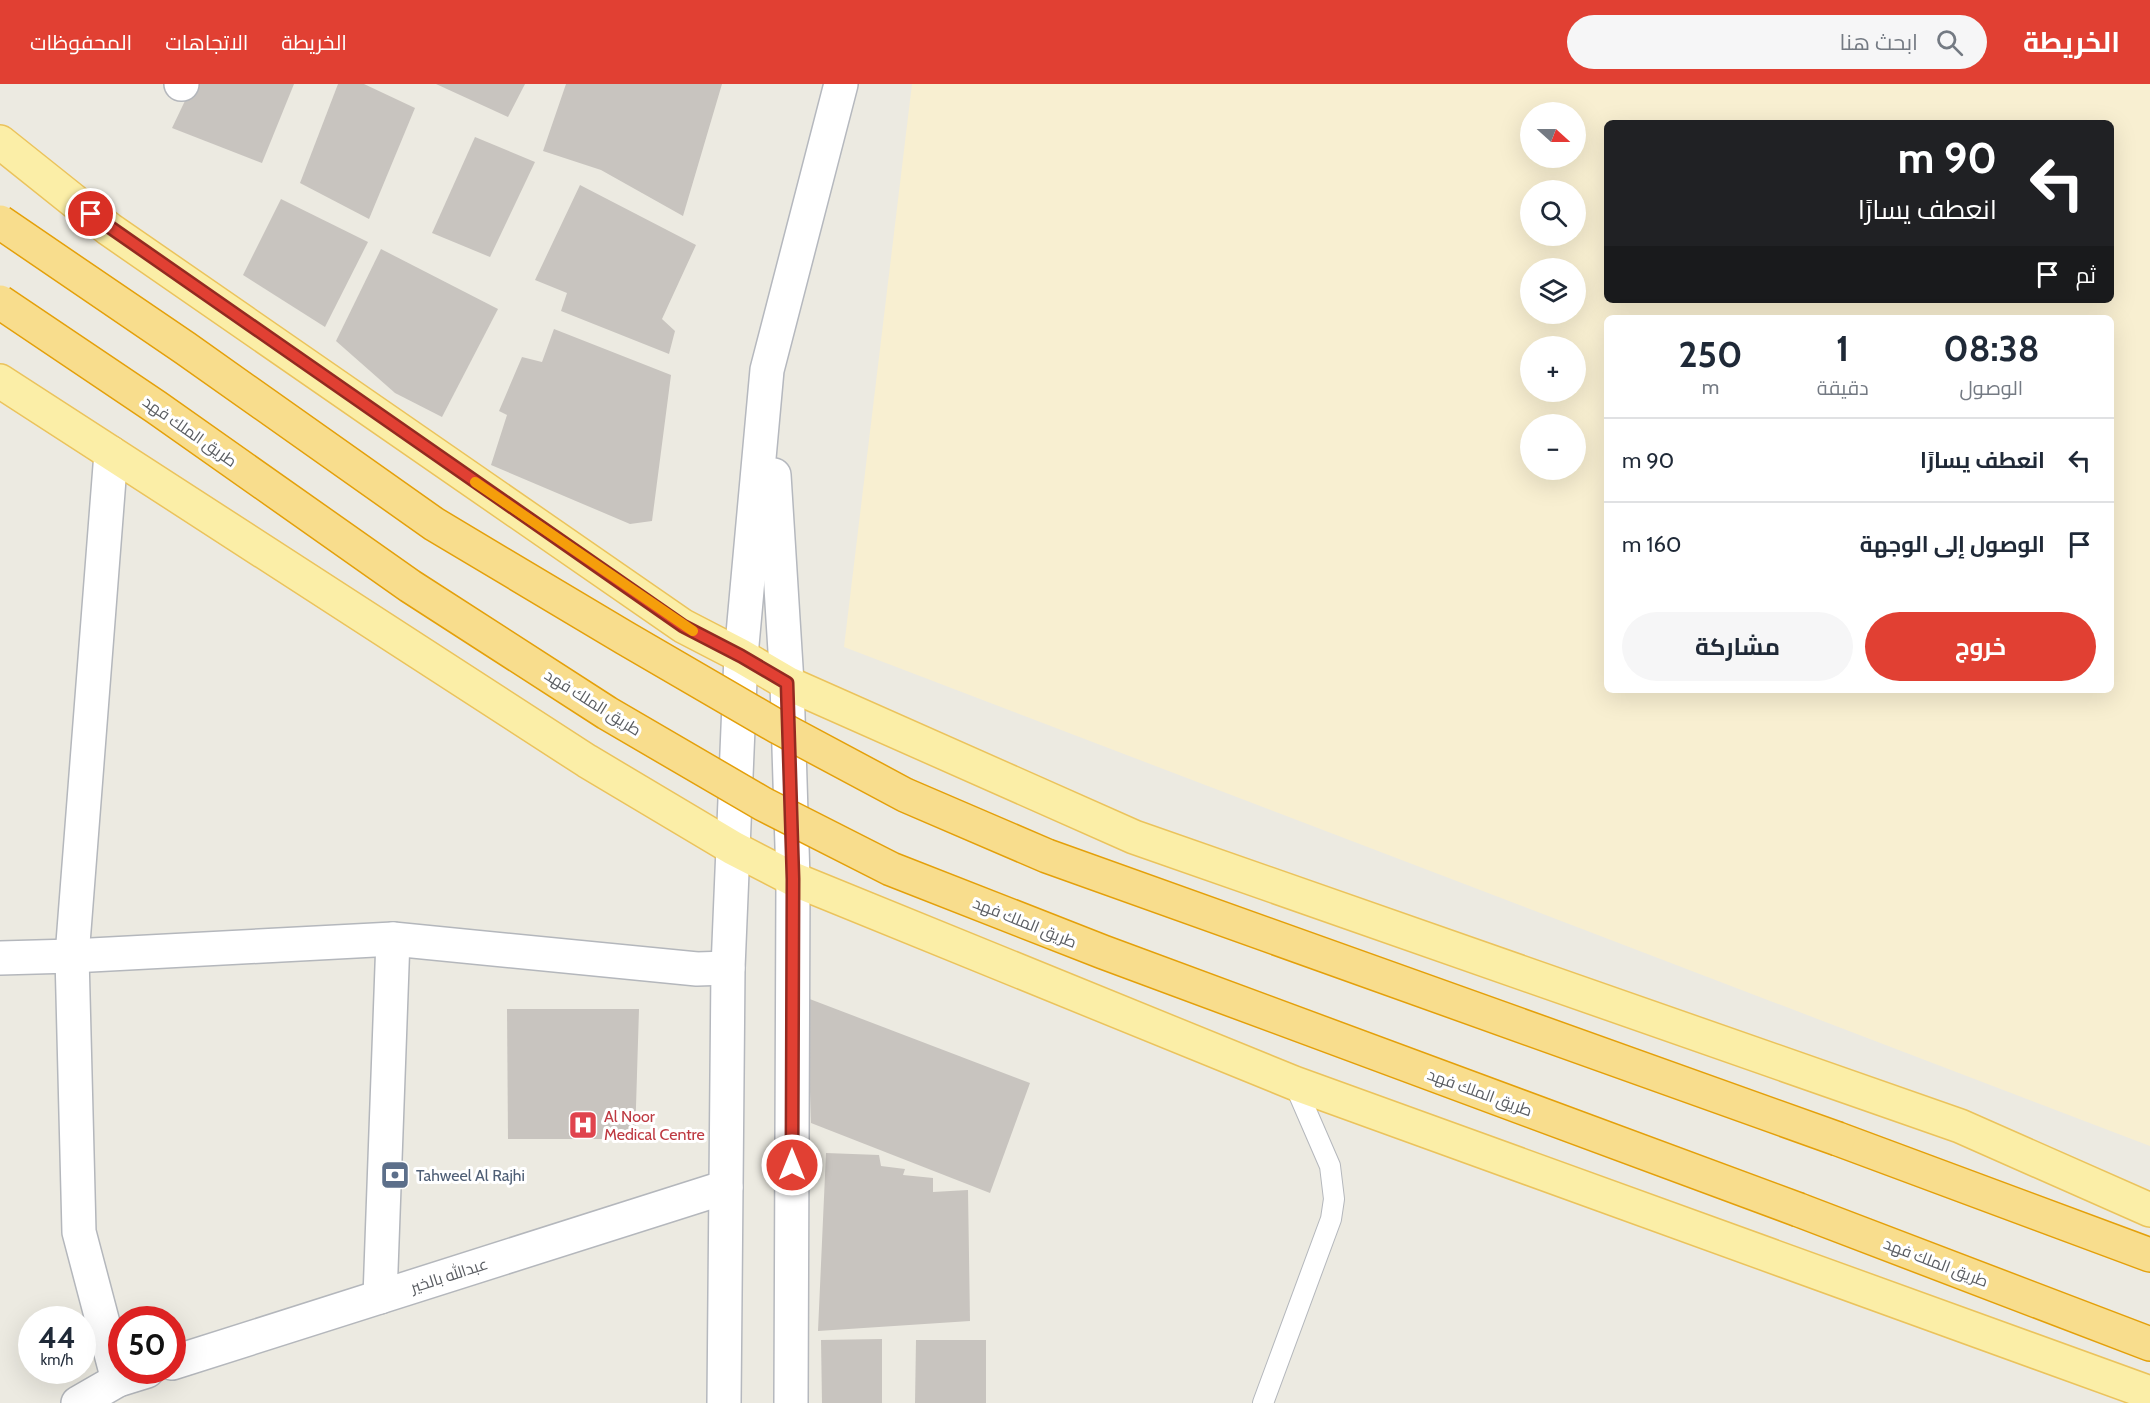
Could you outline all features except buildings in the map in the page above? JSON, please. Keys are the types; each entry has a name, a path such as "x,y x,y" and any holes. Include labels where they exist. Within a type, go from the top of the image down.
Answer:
{"highway":[{"path":"0,222 185,348 434,524 778,727 905,795 1047,856 1838,1139 2150,1255"},
{"name":"طريق الملك فهد","path":"0,302 156,407 410,586 607,713 763,804 891,868 1103,952 1799,1210 2150,1344"}],"main road":[{"path":"0,142 128,242 683,626 787,683 1134,837 2150,1193"},
{"path":"0,381 587,761 733,848 793,879 1294,1083 2150,1393"},
{"path":"1960,1126 2150,1210"}],"street":[{"path":"724,1403 728,968 741,656 767,370 841,84"},
{"path":"767,370 787,683 793,879 791,1403"},
{"path":"108,1309 79,1232 72,956 111,453"},
{"path":"0,958 393,939 697,969 728,968"},
{"path":"380,1297 393,939"},
{"name":"عبدالله بالخير","path":"186,1359 726,1187"},
{"path":"78,1403 117,1384"}],"lane":[{"path":"1263,1403 1331,1219 1334,1199 1330,1166 1294,1083"}],"sand":[{"path":"912,84 2150,84 2150,1146 844,647"}],"slow traffic":[{"path":"475,482 693,631"}],"place":[{"name":"Al Noor Medical Centre","path":"583,1125"},
{"name":"Tahweel Al Rajhi","path":"395,1175"}],"route":[{"path":"91,214 109,229 683,626 787,683 793,879 792,1165"}]}
